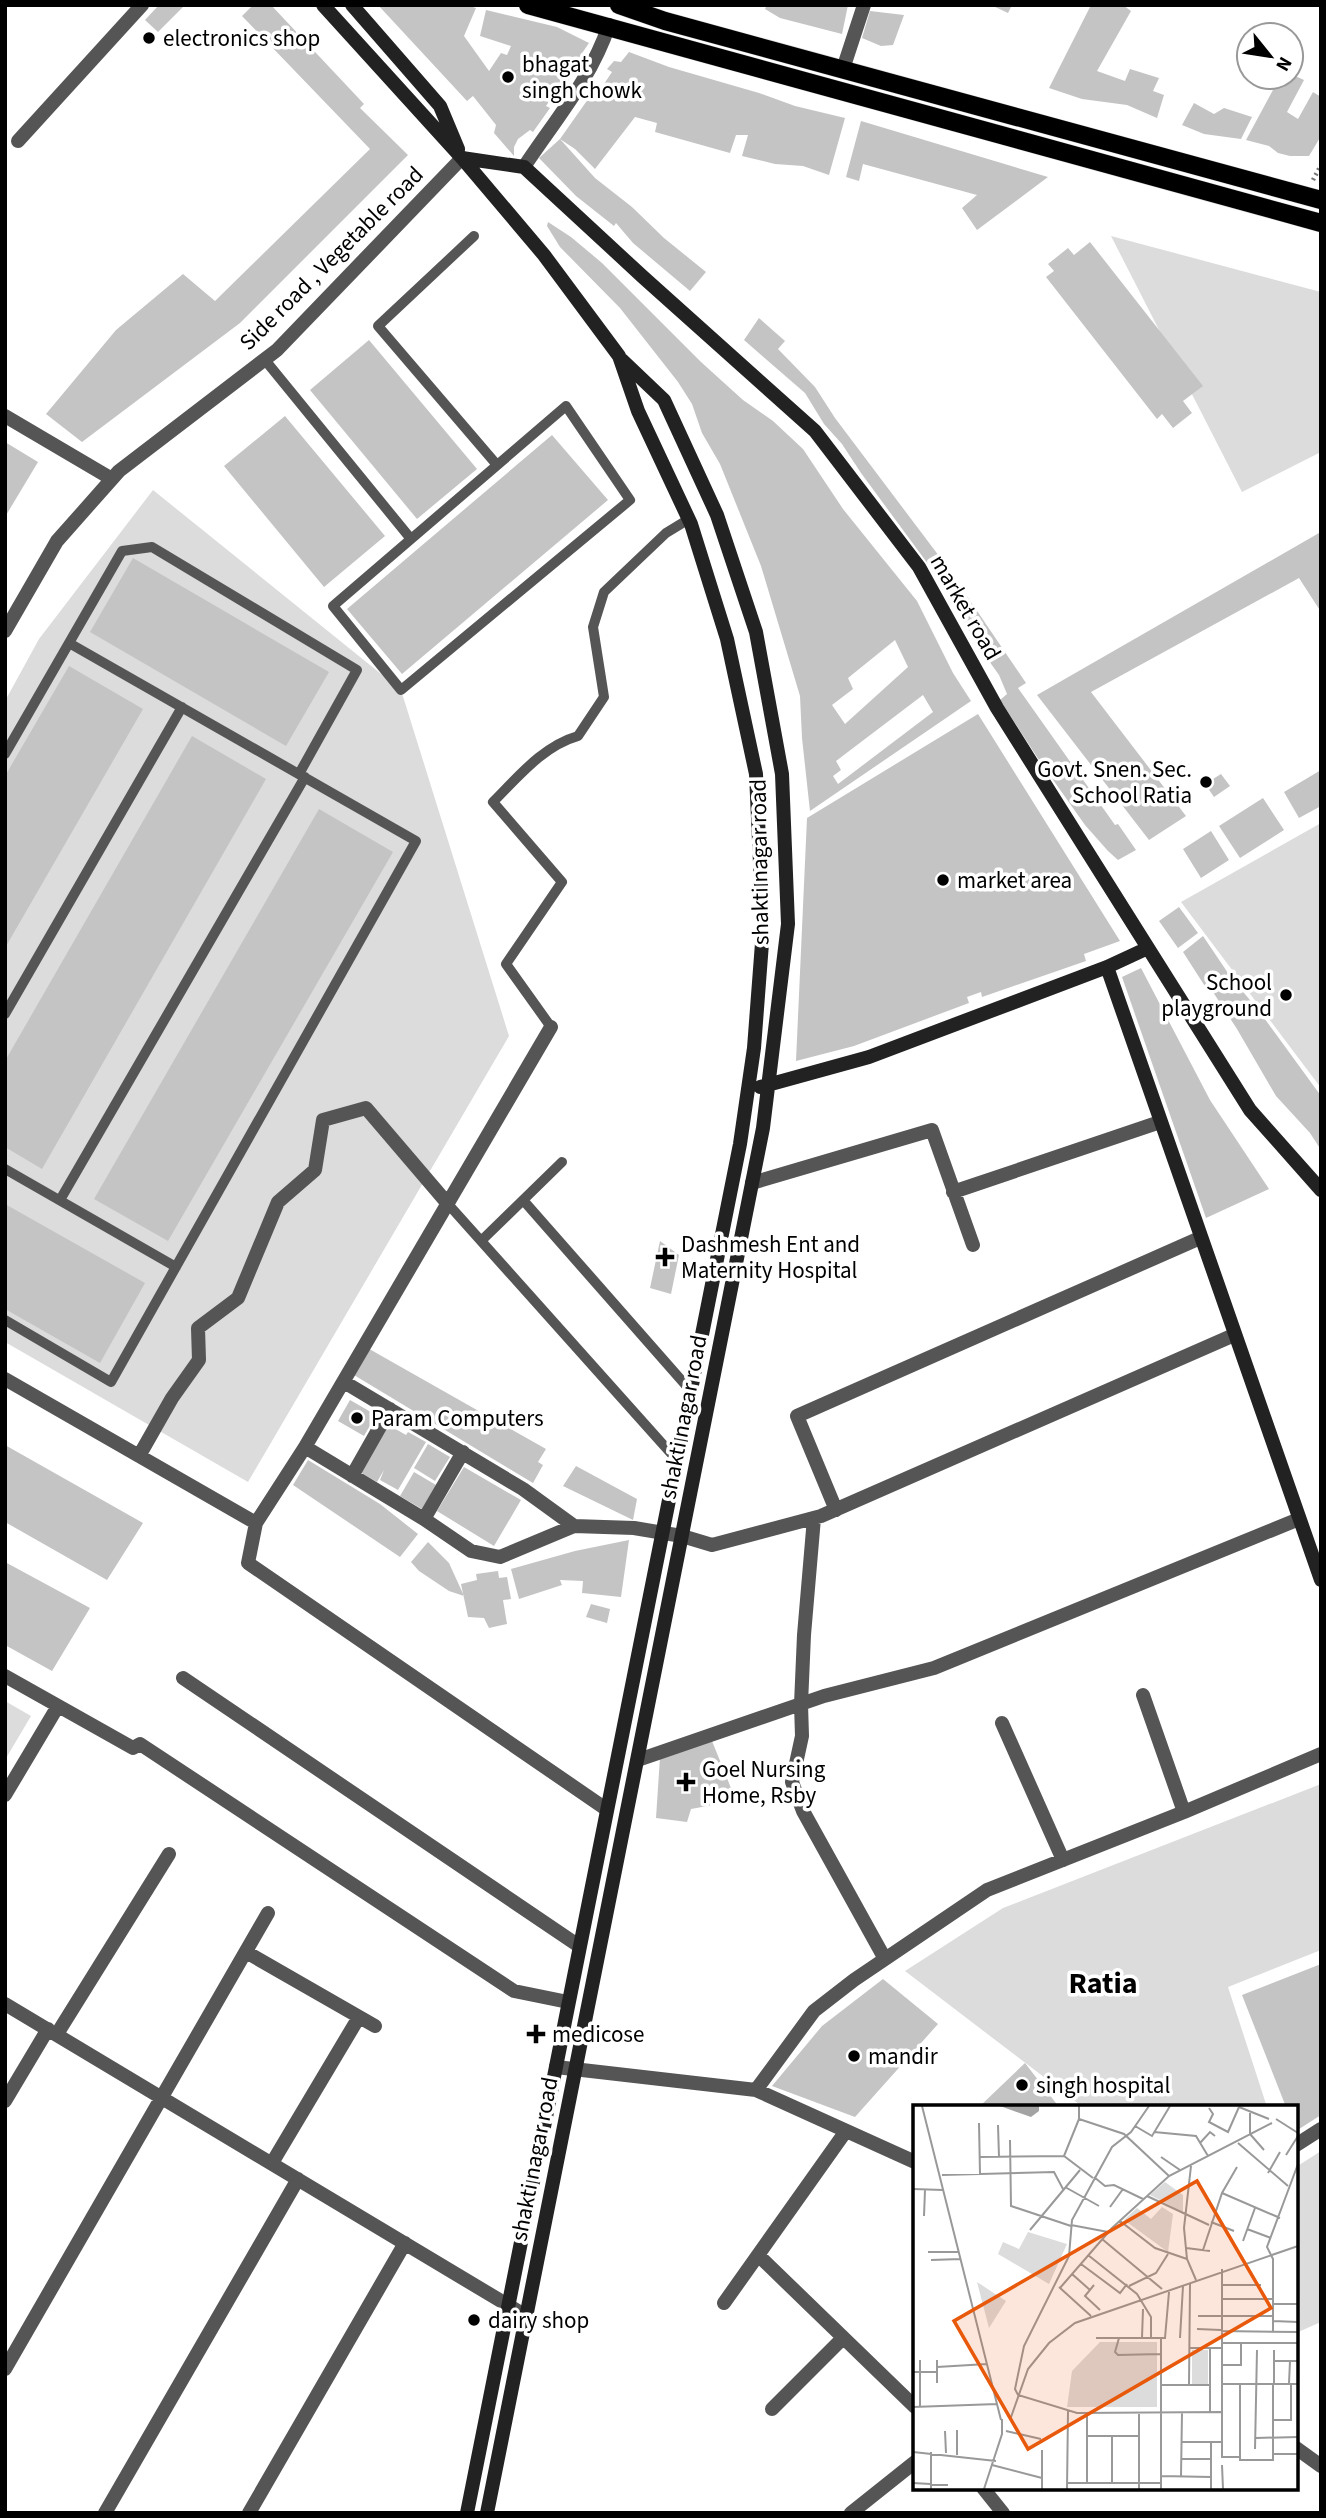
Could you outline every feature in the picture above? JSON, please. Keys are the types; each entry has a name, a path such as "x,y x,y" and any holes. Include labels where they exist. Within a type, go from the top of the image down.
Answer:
{"main road":[{"path":"323,5 462,158 544,255 618,356 638,411 689,519 727,639 756,774 762,930 754,1048 740,1144 467,2513"},
{"path":"352,5 440,106 462,158"},
{"path":"528,5 1321,223"},
{"path":"619,5 665,20 1321,200"},
{"path":"462,158 524,167"},
{"name":"market road","path":"524,167 815,430 919,567 997,708 1250,1111 1321,1190"},
{"name":"shakti nagar road","path":"486,2513 763,1128 788,924 782,774 756,632 718,515 664,400 618,356"},
{"path":"748,1088 768,1086 869,1057 1107,967 1148,948"},
{"path":"1107,967 1321,1580"}],"street":[{"path":"18,141 142,5"},
{"path":"843,69 864,5"},
{"path":"524,167 586,79 608,26"},
{"name":"Side road , Vegetable road","path":"7,624 57,541 113,479 278,351 462,158"},
{"path":"5,415 113,479"},
{"path":"551,1027 344,1382 256,1523 247,1563 606,1809"},
{"path":"139,1456 172,1398 199,1360 198,1328 238,1298 278,1202 315,1170 323,1120 366,1108 448,1204"},
{"path":"953,1192 1160,1122"},
{"path":"752,1183 932,1130 973,1245"},
{"path":"836,1510 797,1416 1200,1238"},
{"path":"305,1447 424,1519 471,1551 500,1557 574,1526 634,1528 682,1536 712,1545 836,1510 1234,1335"},
{"path":"5,1379 256,1523"},
{"path":"344,1382 523,1489 574,1526"},
{"path":"352,1476 390,1409"},
{"path":"424,1519 463,1452"},
{"path":"814,1518 801,1704 802,1736 792,1783 803,1811 884,1959"},
{"path":"638,1760 801,1704 934,1668 1299,1519"},
{"path":"5,1676 133,1748 140,1744 514,1991 568,2002"},
{"path":"183,1678 579,1946"},
{"path":"1143,1695 1184,1812"},
{"path":"5,1795 58,1706"},
{"path":"1002,1723 1063,1860"},
{"path":"756,2090 814,2011 884,1959 987,1890 1321,1754"},
{"path":"5,2101 169,1854"},
{"path":"5,2369 268,1913"},
{"path":"246,1952 375,2026"},
{"path":"5,2004 526,2316"},
{"path":"272,2163 359,2017"},
{"path":"555,2067 756,2090 913,2161"},
{"path":"1298,2144 1321,2129"},
{"path":"724,2303 846,2131"},
{"path":"105,2513 298,2179"},
{"path":"248,2513 405,2243"},
{"path":"758,2255 913,2405"},
{"path":"772,2409 843,2338"},
{"path":"1298,2449 1321,2466"},
{"path":"851,2513 913,2464"},
{"path":"985,2490 1003,2513"}],"lane":[{"path":"474,236 378,326 497,466"},
{"path":"265,360 411,539"},
{"path":"566,406 630,500 401,690 333,606 497,466 566,406"},
{"path":"551,1027 506,964 562,882 494,802 535,760 562,741 578,736 604,697 593,627 604,592 666,533 689,519"},
{"path":"5,754 122,551 152,547 357,670 302,775 60,1200"},
{"path":"5,1320 111,1382 416,841 69,643"},
{"path":"5,1014 181,707"},
{"path":"481,1241 562,1162"},
{"path":"5,1168 176,1267"},
{"path":"523,1200 690,1390"},
{"path":"448,1204 677,1459"}],"shaded area":[{"path":"1111,236 1321,292 1321,452 1242,492"},
{"path":"153,490 401,690 509,1036 248,1482 5,1342 5,701 39,639"},
{"name":"School playground","path":"1321,823 1321,1088 1181,902"},
{"path":"5,1701 31,1716 5,1760"},
{"path":"1321,1784 1321,1950 1228,1987 1266,2105 1080,2105 905,1971 1003,1908"},
{"path":"1321,2151 1321,2322 1298,2332 1298,2166"}],"building":[{"path":"159,5 185,5 158,32 145,20"},
{"path":"253,5 271,5 364,104 360,108 408,155 240,323 82,442 46,414 116,330 183,274 215,301 370,149 242,16"},
{"name":"bhagat singh chowk","path":"378,5 466,5 476,8 464,36 489,71 501,53 507,55 511,46 480,36 486,10 557,27 589,43 576,62 580,65 566,84 562,82 546,106 550,108 533,132 530,130 518,139 514,156 494,133 496,125 473,96 467,101"},
{"path":"767,5 848,5 842,34 780,18 765,9"},
{"path":"991,5 1012,5 1008,13"},
{"path":"1091,5 1123,5 1131,11 1097,71 1125,81 1130,69 1159,78 1153,91 1164,95 1157,118 1127,105 1082,99 1049,88"},
{"path":"870,11 904,15 893,45 881,46 862,38"},
{"path":"629,52 795,106 845,118 829,175 803,166 775,164 742,156 748,135 736,135 730,153 655,132 657,123 635,117 595,169 575,149 560,139 598,85 602,87 612,72 607,69 614,61 621,62"},
{"path":"1272,91 1298,91 1287,112 1298,119 1313,92 1321,97 1321,136 1309,156 1278,153 1269,146 1246,140"},
{"path":"1194,103 1214,114 1224,108 1252,117 1241,139 1204,134 1182,125"},
{"path":"861,121 1048,177 977,230 962,208 977,195 863,164 859,181 846,177"},
{"path":"560,139 595,178 706,272 690,291 633,243 616,223 614,226 576,196 539,158"},
{"path":"548,222 571,237 602,263 701,362 803,449 843,509 917,601 953,673 971,701 810,811 800,696 761,566 720,464 702,433 692,404 678,382 620,308 560,247 547,226","holes":["895,640 908,667 845,724 832,705 853,689 848,678","923,695 933,712 838,784 833,776 841,770 836,761"]},
{"path":"1090,242 1203,386 1183,401 1192,413 1173,428 1162,414 1157,419 1046,277 1054,271 1048,264 1068,248 1074,255"},
{"path":"759,318 785,341 778,349 815,387 835,418 939,556 928,564 842,444 824,424 805,393 744,340"},
{"path":"369,340 477,469 417,519 310,390"},
{"path":"285,416 385,536 324,587 224,466"},
{"path":"552,435 608,500 402,674 347,609"},
{"path":"5,442 38,462 5,517"},
{"path":"1319,533 1321,612 1299,578 1091,692 1186,816 1149,840 1037,695"},
{"path":"133,558 329,672 286,746 90,632"},
{"path":"952,574 1026,683 1018,688 1115,825 1118,824 1136,850 1118,860 1108,851 1085,825 1039,760 1000,700 1007,694 999,675 940,582"},
{"path":"69,666 143,709 5,948 5,776"},
{"name":"market area","path":"978,714 1120,941 1084,954 1086,961 982,997 981,992 967,997 969,1003 854,1046 796,1061 807,818"},
{"path":"192,736 266,779 42,1169 5,1147 5,1061"},
{"path":"1321,770 1321,806 1299,818 1284,792"},
{"path":"1221,774 1230,786 1214,797 1205,784"},
{"path":"1263,798 1284,830 1240,858 1219,826"},
{"path":"319,809 393,852 168,1241 94,1199"},
{"path":"1211,831 1229,860 1201,878 1183,849"},
{"path":"1179,907 1198,933 1178,948 1159,921"},
{"path":"1203,936 1321,1096 1321,1150 1310,1133 1276,1096 1237,1029 1183,952"},
{"path":"1141,968 1210,1100 1269,1189 1206,1218 1122,977"},
{"path":"5,1204 145,1283 100,1363 5,1309"},
{"path":"660,1241 679,1255 671,1294 650,1288"},
{"path":"364,1346 546,1449 538,1462 543,1465 533,1483 349,1372"},
{"name":"Param Computers","path":"350,1400 376,1415 364,1436 338,1421"},
{"path":"387,1424 426,1442 398,1490 380,1480 384,1470 377,1482 358,1471"},
{"path":"428,1444 450,1457 435,1481 414,1468"},
{"path":"5,1445 143,1523 107,1580 5,1522"},
{"path":"308,1460 380,1504 418,1534 400,1557 293,1485"},
{"path":"576,1466 637,1499 633,1520 563,1486"},
{"path":"464,1467 521,1500 494,1546 437,1511"},
{"path":"414,1472 436,1485 422,1509 400,1496"},
{"path":"629,1540 621,1597 582,1593 583,1581 560,1580 562,1585 519,1599 511,1569 575,1551"},
{"path":"428,1542 449,1563 464,1596 449,1591 419,1571 411,1562"},
{"path":"5,1562 90,1608 52,1671 5,1645"},
{"path":"498,1571 499,1578 507,1577 511,1599 503,1600 507,1624 489,1628 484,1618 468,1617 461,1584 477,1580 476,1574"},
{"path":"591,1604 610,1609 607,1623 586,1617"},
{"path":"712,1741 733,1793 711,1800 713,1805 691,1809 687,1822 656,1818 660,1757"},
{"path":"1321,1964 1321,2115 1298,2130 1298,2105 1285,2105 1242,1995"},
{"name":"mandir","path":"883,1979 938,2024 855,2117 772,2086 822,2026"},
{"name":"singh hospital","path":"1025,2063 1057,2105 981,2105"}],"place":[{"name":"electronics shop","path":"149,38"},
{"name":"bhagat singh chowk","path":"508,77"},
{"name":"Govt. Snen. Sec. School Ratia","path":"1206,782"},
{"name":"market area","path":"943,880"},
{"name":"School playground","path":"1286,995"},
{"name":"Dashmesh Ent and Maternity Hospital","path":"665,1257"},
{"name":"Param Computers","path":"357,1418"},
{"name":"Goel Nursing Home, Rsby","path":"686,1782"},
{"name":"medicose","path":"536,2034"},
{"name":"mandir","path":"854,2056"},
{"name":"singh hospital","path":"1022,2085"},
{"name":"dairy shop","path":"474,2320"}],"district":[{"name":"Ratia","path":"1103,1983"}]}
